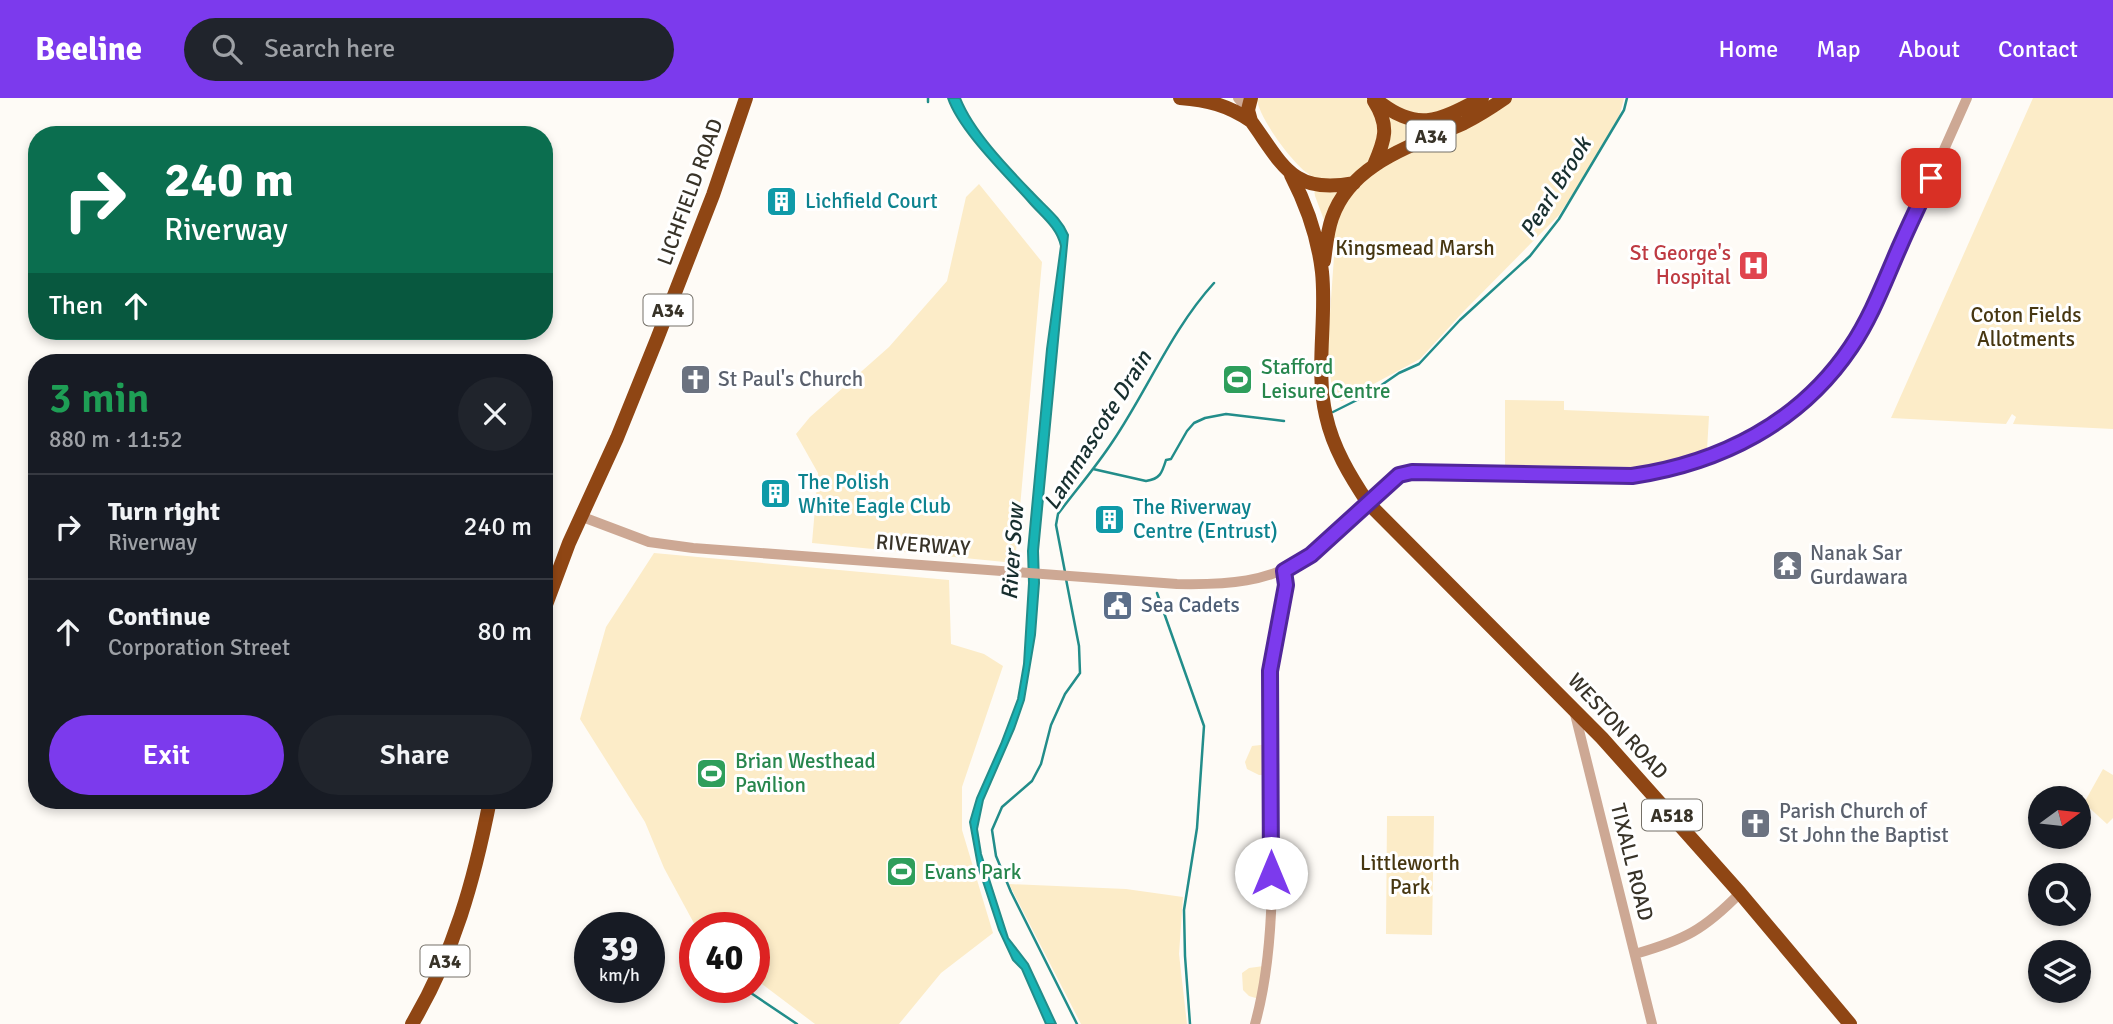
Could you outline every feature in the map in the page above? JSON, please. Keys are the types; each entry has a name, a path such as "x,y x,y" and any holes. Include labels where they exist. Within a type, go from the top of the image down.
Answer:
{"highway":[{"name":"LICHFIELD ROAD","path":"553,586 580,516 617,438 657,339 713,195 746,98"},
{"path":"1180,98 1217,103 1236,111 1250,110 1291,175 1311,218 1322,272"},
{"path":"1322,272 1336,208 1354,183 1374,165 1384,142 1382,116 1373,98"},
{"name":"A34","path":"1373,98 1399,116 1421,121 1449,114 1482,98"},
{"name":"A34","path":"1374,165 1467,121 1506,98"},
{"path":"1291,175 1314,185 1333,187 1354,183"},
{"name":"WESTON ROAD","path":"1322,272 1322,386 1326,415 1341,457 1368,503 1574,710 1652,793 1850,1024"},
{"name":"A34","path":"412,1024 442,969 452,944 471,882 487,809"}],"street":[{"path":"1238,98 1250,110"},
{"name":"RIVERWAY","path":"580,516 632,536 664,544 1078,576 1220,584 1263,579 1284,571 1311,555 1399,475 1412,472 1632,476 1659,472 1710,457 1741,445 1786,416 1819,386 1852,346 1872,309 1967,98"},
{"path":"1255,1024 1266,985 1268,964 1271,873 1270,671 1286,585 1284,571"},
{"name":"TIXALL ROAD","path":"1574,710 1652,1024"},
{"path":"1635,954 1674,943 1693,933 1740,894"}],"green space":[{"name":"Kingsmead Marsh","path":"1257,98 1624,98 1620,114 1600,152 1559,215 1420,359 1342,401 1334,399 1327,357 1335,242 1315,196 1312,176 1279,141 1263,117"},
{"name":"Coton Fields Allotments","path":"2033,98 2113,98 2113,429 2013,424 2016,417 2012,414 2006,424 1891,418"},
{"path":"979,184 1042,262 1015,563 812,543 818,473 796,434 810,417 889,347 947,281 966,197"},
{"path":"1505,400 1564,401 1564,410 1709,416 1707,450 1674,461 1635,467 1505,465"},
{"path":"654,553 949,580 951,644 984,654 1003,666 962,787 962,830 993,933 941,973 899,1024 815,1024 770,990 770,912 688,912 664,868 645,822 580,719 606,627"},
{"path":"1269,744 1268,775 1259,775 1247,769 1245,762 1252,746"},
{"path":"2103,769 2113,775 2113,818 2107,824 2091,809 2091,790"},
{"name":"Littleworth Park","path":"1387,816 1434,816 1432,935 1386,934"},
{"path":"1009,884 1126,889 1183,897 1179,954 1187,1024 1081,1024"},
{"path":"1264,966 1259,999 1249,996 1243,990 1242,973 1249,968"}],"water":[{"path":"948,98 960,98 973,123 992,148 1057,218 1068,235 1038,551 1039,583 1035,635 1024,700 983,800 977,829 981,854 1008,938 1028,964 1056,1024 1046,1024 1022,969 1013,960 999,930 978,866 970,822 977,798 1018,699 1024,664 1029,583 1028,551 1047,349 1061,246 1048,222 972,138"}],"waterway":[{"name":"Pearl Brook","path":"1333,412 1419,364 1460,320 1530,256 1559,219 1624,110 1627,98"},
{"name":"Lammascote Drain","path":"1065,572 1056,525 1058,514 1113,441 1185,320 1214,283"},
{"name":"Pearl Brook","path":"1093,469 1151,480 1160,475 1166,460 1171,459 1187,431 1194,423 1205,418 1226,414 1284,421"},
{"name":"Lammascote Drain","path":"1066,579 1079,646 1080,673 1065,694 1051,725 1041,764 1032,781 1002,807 992,830 996,856 1011,892 1077,1024"},
{"name":"Lammascote Drain","path":"1157,593 1204,726 1197,828 1184,910 1190,1024"},
{"path":"766,1003 797,1024"}],"place":[{"name":"Lichfield Court","path":"782,201"},
{"name":"St George's Hospital","path":"1754,265"},
{"name":"St Paul's Church","path":"695,379"},
{"name":"Stafford Leisure Centre","path":"1238,379"},
{"name":"The Polish White Eagle Club","path":"775,494"},
{"name":"The Riverway Centre (Entrust)","path":"1110,519"},
{"name":"Nanak Sar Gurdawara","path":"1787,565"},
{"name":"Sea Cadets","path":"1118,605"},
{"name":"Brian Westhead Pavilion","path":"712,773"},
{"name":"Parish Church of St John the Baptist","path":"1756,823"},
{"name":"Evans Park","path":"901,872"}],"route":[{"path":"1271,873 1270,671 1286,585 1284,571 1311,555 1399,475 1412,472 1632,476 1682,467 1741,445 1766,430 1819,386 1852,346 1872,309 1931,178"}],"water label":[{"name":"River Sow","path":"1012,552"}]}
